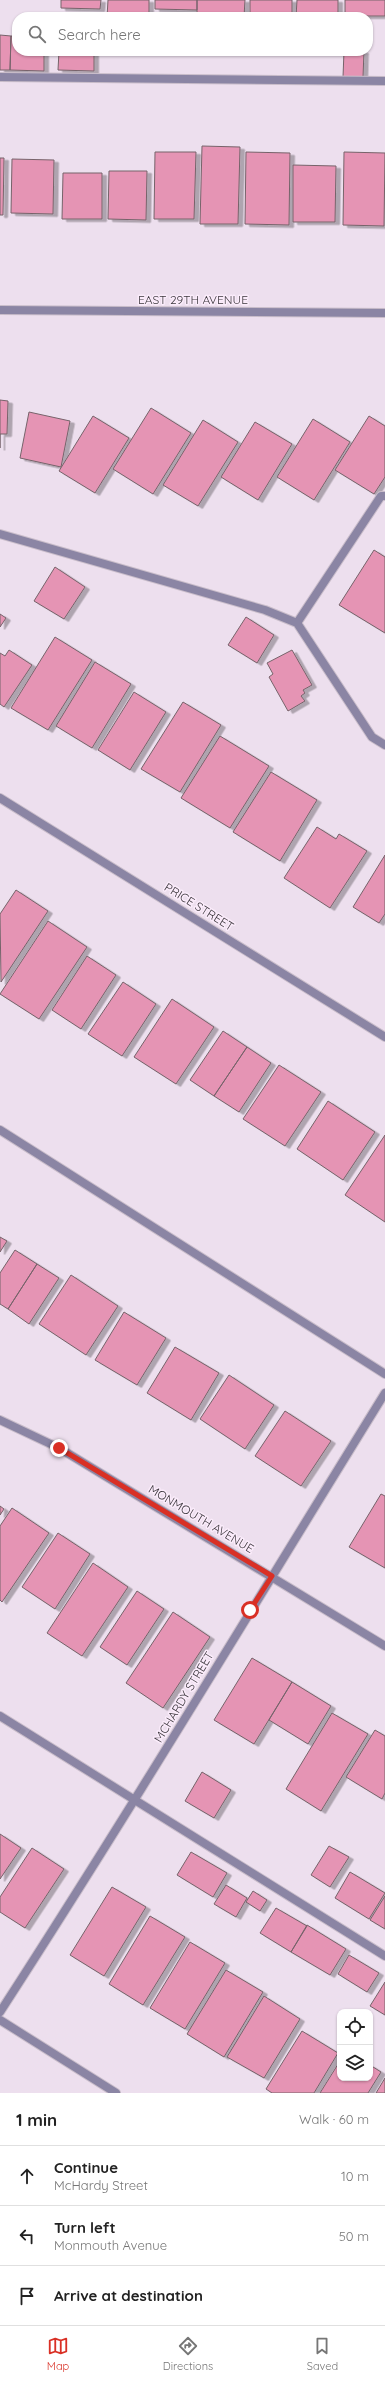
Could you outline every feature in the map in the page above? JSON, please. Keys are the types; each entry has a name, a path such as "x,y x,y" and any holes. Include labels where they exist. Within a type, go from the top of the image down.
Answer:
{"street":[{"path":"0,77 385,81"},
{"name":"EAST 29TH AVENUE","path":"0,310 385,313"},
{"path":"297,623 381,496 385,496"},
{"path":"0,534 265,610 297,623 372,737 385,745"},
{"name":"PRICE STREET","path":"0,798 385,1037"},
{"path":"0,1130 385,1374"},
{"name":"MCHARDY STREET","path":"0,2012 135,1802 385,1393"},
{"name":"MONMOUTH AVENUE","path":"0,1420 59,1448 385,1646"},
{"path":"0,1716 135,1802 385,1956"},
{"path":"0,2020 116,2093"}],"building":[{"path":"61,0 101,0 100,9 61,8"},
{"path":"108,0 149,0 149,12 107,12"},
{"path":"155,0 197,0 197,10 155,9"},
{"path":"197,0 245,0 244,12 197,12"},
{"path":"250,0 292,0 292,12 250,12"},
{"path":"297,0 338,0 338,12 296,12"},
{"path":"345,0 385,0 385,16 373,16 373,12 345,12"},
{"path":"0,35 11,36 10,70 0,70"},
{"path":"11,36 12,56 44,56 44,71 10,70"},
{"path":"59,56 94,56 94,71 58,70"},
{"path":"344,56 364,56 363,77 343,77"},
{"path":"202,146 240,147 238,224 200,224"},
{"path":"155,152 196,152 194,219 154,219"},
{"path":"246,152 290,153 289,225 245,224"},
{"path":"344,152 385,153 384,226 343,225"},
{"path":"0,158 4,158 3,215 0,215"},
{"path":"12,159 54,160 53,214 11,213"},
{"path":"293,165 336,166 335,222 293,222"},
{"path":"109,171 147,171 146,220 108,219"},
{"path":"63,173 102,173 102,219 62,219"},
{"path":"0,400 8,401 7,434 0,434"},
{"path":"151,408 191,433 153,494 113,469"},
{"path":"29,412 70,421 61,467 20,458"},
{"path":"93,416 129,438 95,493 59,471"},
{"path":"369,416 385,426 385,477 374,494 335,470"},
{"path":"313,419 350,442 314,500 277,477"},
{"path":"203,420 238,442 198,506 163,485"},
{"path":"255,422 292,444 258,500 221,477"},
{"path":"374,550 385,557 385,633 339,605"},
{"path":"55,567 85,587 64,619 34,601"},
{"path":"0,614 6,618 0,627"},
{"path":"246,617 274,635 257,663 228,645"},
{"path":"55,637 92,660 48,730 11,708"},
{"path":"9,650 32,665 4,707 0,704 0,653 5,656"},
{"path":"292,650 312,685 303,690 305,693 301,696 305,701 288,711 269,677 273,674 267,663"},
{"path":"95,662 131,684 92,748 56,726"},
{"path":"134,692 166,712 130,770 98,750"},
{"path":"183,702 221,725 180,792 141,769"},
{"path":"220,736 269,766 230,828 181,798"},
{"path":"271,772 317,800 280,861 233,832"},
{"path":"317,827 336,839 339,834 367,851 330,908 284,878"},
{"path":"385,855 385,914 379,923 353,907"},
{"path":"16,890 48,911 1,982 0,914"},
{"path":"48,921 87,947 39,1019 0,994"},
{"path":"87,956 116,975 81,1029 52,1010"},
{"path":"123,982 156,1004 122,1056 88,1034"},
{"path":"172,999 214,1027 176,1084 134,1057"},
{"path":"223,1031 247,1047 214,1096 190,1080"},
{"path":"247,1047 271,1063 239,1112 214,1096"},
{"path":"279,1065 321,1092 285,1146 243,1119"},
{"path":"328,1101 375,1132 343,1180 297,1149"},
{"path":"385,1135 385,1222 345,1195"},
{"path":"0,1237 7,1241 0,1252"},
{"path":"15,1250 37,1264 8,1309 0,1304 0,1273"},
{"path":"37,1264 59,1278 29,1324 8,1309"},
{"path":"71,1275 118,1306 86,1355 39,1324"},
{"path":"124,1312 166,1338 137,1385 95,1360"},
{"path":"175,1347 219,1373 191,1420 147,1393"},
{"path":"229,1375 274,1405 245,1449 200,1419"},
{"path":"285,1411 331,1441 301,1486 255,1456"},
{"path":"381,1494 385,1496 385,1568 349,1547"},
{"path":"0,1506 4,1509 0,1515"},
{"path":"12,1508 49,1533 2,1602 0,1600 0,1526"},
{"path":"58,1533 90,1554 55,1609 22,1587"},
{"path":"93,1563 128,1587 82,1656 47,1633"},
{"path":"137,1591 164,1609 127,1665 100,1647"},
{"path":"173,1612 210,1637 163,1708 126,1683"},
{"path":"252,1658 292,1682 254,1744 214,1720"},
{"path":"292,1682 331,1706 308,1744 269,1720"},
{"path":"332,1713 368,1734 321,1811 286,1789"},
{"path":"375,1730 385,1736 385,1793 382,1799 346,1777"},
{"path":"202,1772 231,1790 214,1818 185,1801"},
{"path":"0,1834 21,1848 0,1879"},
{"path":"329,1846 349,1857 330,1887 311,1875"},
{"path":"32,1848 64,1869 25,1928 0,1912 0,1897"},
{"path":"191,1852 227,1873 213,1897 177,1875"},
{"path":"350,1872 385,1893 369,1919 335,1898"},
{"path":"226,1885 247,1898 236,1917 214,1904"},
{"path":"112,1887 146,1907 104,1976 70,1955"},
{"path":"253,1891 267,1900 260,1911 246,1902"},
{"path":"385,1896 385,1929 370,1920"},
{"path":"276,1908 307,1926 291,1952 260,1933"},
{"path":"150,1916 185,1937 143,2005 109,1984"},
{"path":"307,1925 346,1949 330,1975 291,1952"},
{"path":"190,1942 225,1963 185,2029 150,2008"},
{"path":"349,1955 379,1973 367,1992 338,1974"},
{"path":"226,1970 263,1992 224,2057 187,2034"},
{"path":"385,1982 385,2015 370,2006"},
{"path":"264,1996 300,2019 264,2078 227,2057"},
{"path":"302,2031 337,2052 314,2093 272,2093 266,2089"},
{"path":"337,2066 337,2081 373,2081 373,2067 381,2072 368,2093 320,2093"},
{"path":"385,2078 385,2093 376,2093"}],"route":[{"path":"59,1448 272,1576 250,1610"}]}
